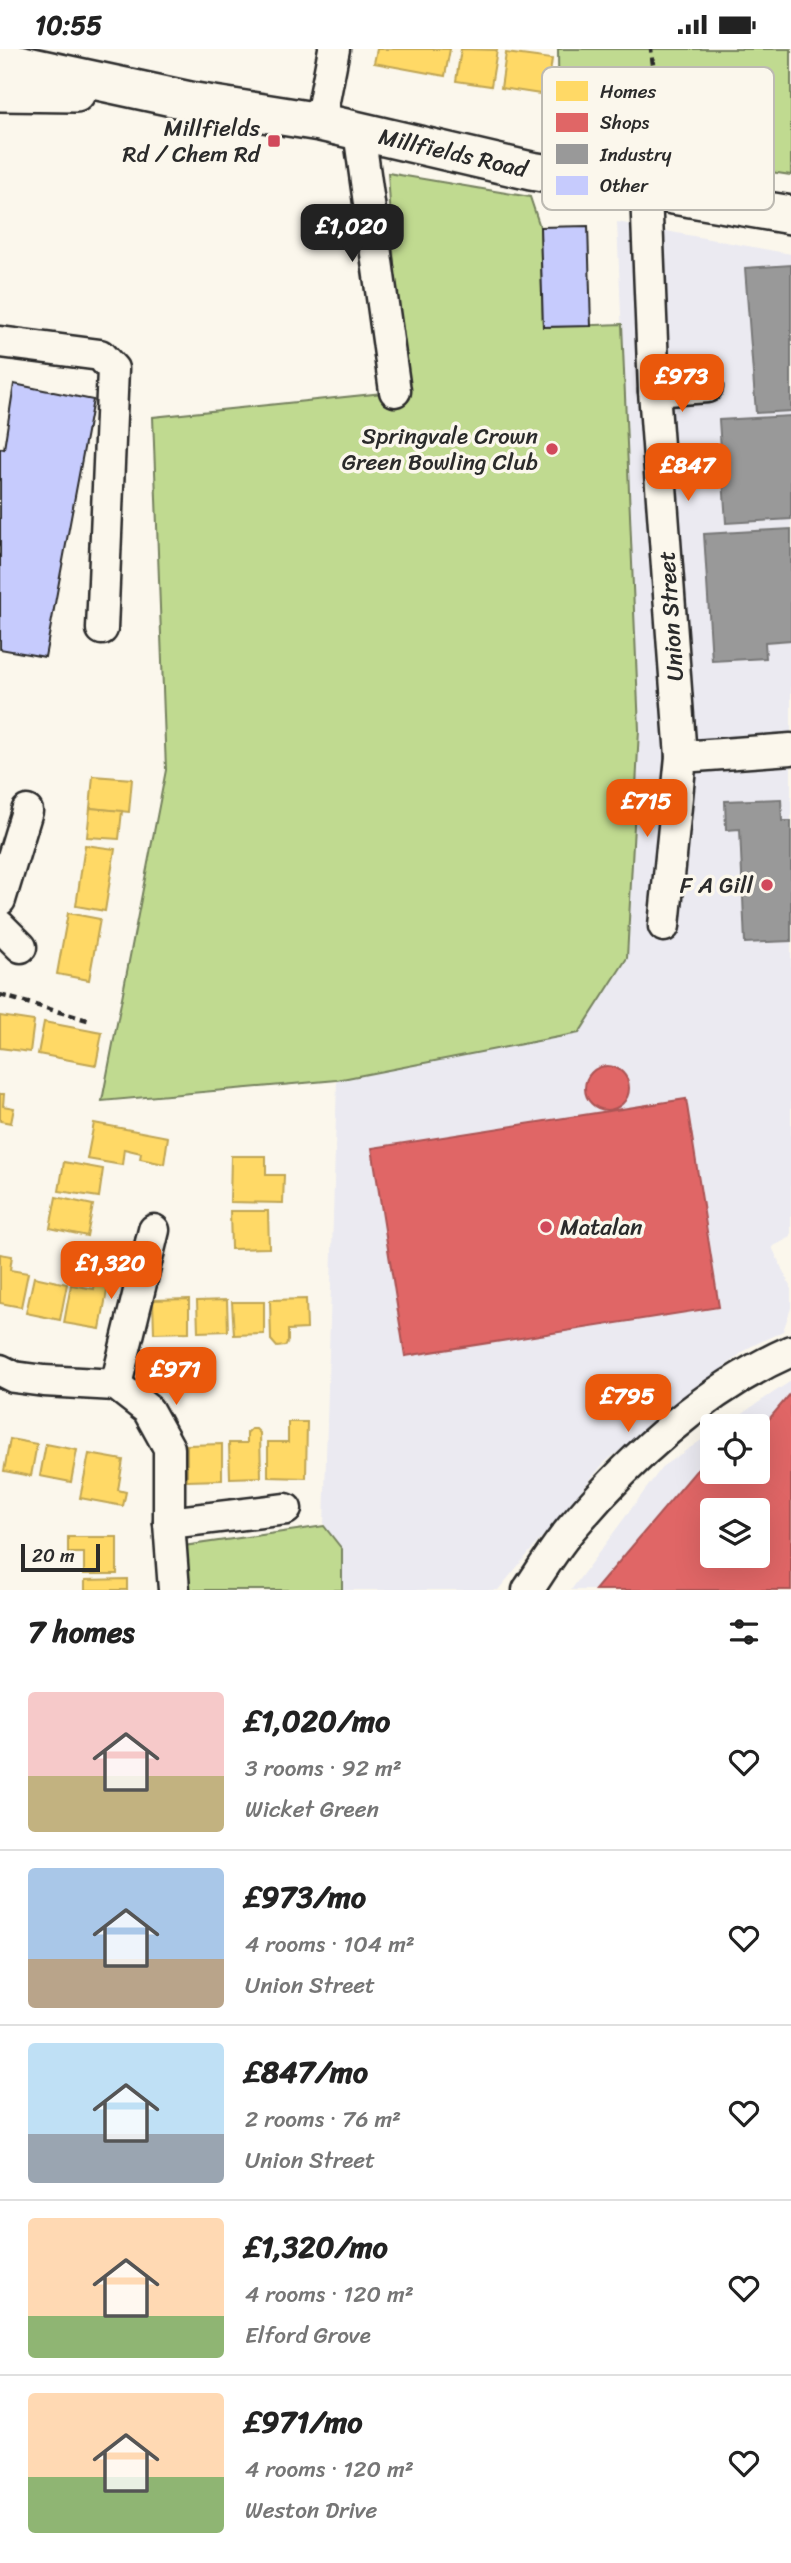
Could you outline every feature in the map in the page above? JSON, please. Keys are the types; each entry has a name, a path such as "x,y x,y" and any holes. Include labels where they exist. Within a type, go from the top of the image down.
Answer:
{"main road":[{"name":"Millfields Road","path":"0,60 158,93 320,122 542,173"},
{"name":"Millfields Road","path":"0,92 158,93"},
{"name":"Millfields Road","path":"760,210 791,215"}],"street":[{"path":"320,122 334,49"},
{"path":"359,131 395,391"},
{"name":"Union Street","path":"642,210 681,757 664,926"},
{"path":"0,342 100,355 113,369 102,629"},
{"path":"654,391 707,387"},
{"path":"681,757 791,748"},
{"path":"4,888 27,811"},
{"path":"0,926 21,947"},
{"path":"116,1385 154,1230"},
{"path":"528,1590 574,1525 670,1428 758,1365 791,1351"},
{"path":"0,1370 14,1377 44,1381 116,1385 148,1410 169,1448 169,1523 174,1590"},
{"path":"169,1523 286,1509"}],"path":[{"path":"651,49 653,67"},
{"path":"0,995 91,1021"}],"shaded area":[{"path":"617,222 791,254 791,1237 772,1247 791,1288 791,1308 783,1331 748,1348 604,1463 498,1590 342,1590 342,1549 324,1526 337,1080 579,1033 639,729"},
{"path":"791,1381 791,1590 571,1590 663,1466 700,1441 700,1484 770,1484 770,1414 741,1414"}],"green space":[{"path":"558,49 791,49 791,175 774,172 774,67 558,67"},
{"path":"388,173 530,197 540,227 543,327 622,324 639,730 627,958 579,1033 337,1080 102,1101 166,770 153,417 402,391"},
{"path":"324,1526 342,1549 342,1590 180,1590 184,1546"}],"building: Homes":[{"path":"377,49 450,49 445,76 374,63"},
{"path":"461,49 497,50 491,86 456,81"},
{"path":"506,53 552,59 551,67 542,67 542,94 501,88"},
{"path":"93,776 132,779 129,812 90,808"},
{"path":"90,808 122,811 119,839 87,837"},
{"path":"85,845 115,849 105,911 76,906"},
{"path":"68,913 100,919 89,980 57,974"},
{"path":"0,1016 34,1021 30,1052 0,1048"},
{"path":"44,1022 102,1033 96,1065 38,1054"},
{"path":"0,1094 4,1094 3,1106 14,1108 11,1123 0,1121"},
{"path":"94,1123 168,1137 164,1164 140,1159 141,1153 124,1149 122,1165 87,1159"},
{"path":"231,1156 266,1156 266,1175 284,1175 283,1203 230,1202"},
{"path":"64,1162 103,1169 99,1197 59,1191"},
{"path":"56,1197 93,1205 87,1236 50,1228"},
{"path":"230,1211 268,1211 269,1248 231,1249"},
{"path":"0,1254 12,1256 10,1270 28,1273 21,1307 0,1303"},
{"path":"100,1275 109,1276 109,1280 100,1329 64,1323 71,1285 94,1289 96,1278"},
{"path":"34,1277 67,1284 60,1320 26,1313"},
{"path":"189,1299 189,1332 154,1333 153,1300"},
{"path":"306,1299 307,1329 288,1330 285,1346 277,1347 271,1340 270,1300"},
{"path":"227,1300 228,1331 198,1332 197,1301"},
{"path":"232,1302 264,1302 264,1334 234,1335"},
{"path":"288,1422 307,1422 306,1478 268,1477 268,1442 288,1442"},
{"path":"251,1429 260,1433 261,1477 230,1478 229,1443 247,1443 247,1433"},
{"path":"10,1439 37,1444 31,1476 4,1471"},
{"path":"46,1444 77,1450 71,1482 40,1476"},
{"path":"222,1444 222,1480 187,1481 187,1445"},
{"path":"89,1454 123,1460 118,1490 126,1492 123,1506 80,1498"},
{"path":"68,1537 117,1537 117,1574 84,1574 84,1553 68,1553"},
{"path":"127,1579 127,1590 85,1590 85,1580"}],"building: Shops":[{"path":"607,1066 623,1072 629,1088 623,1104 607,1110 591,1104 585,1088 591,1072"},
{"name":"Matalan","path":"686,1099 719,1307 405,1356 372,1148"},
{"path":"791,1393 791,1590 595,1590 700,1466 700,1484 770,1484 770,1418"}],"building: Industry":[{"path":"791,265 791,411 756,413 745,268"},
{"path":"791,416 791,519 726,523 719,420"},
{"path":"791,529 791,640 765,642 766,658 712,661 704,534"},
{"name":"F A Gill","path":"781,799 782,821 791,821 791,941 745,943 740,829 726,830 725,801"}],"building: Other":[{"path":"588,226 591,326 543,327 540,227"},
{"path":"14,384 93,400 45,657 0,649 0,448 4,449"}],"place":[{"name":"Millfields Rd / Chem Rd","path":"274,141"},
{"name":"Springvale Crown Green Bowling Club","path":"552,449"},
{"name":"F A Gill","path":"767,885"},
{"name":"Matalan","path":"546,1227"}]}
